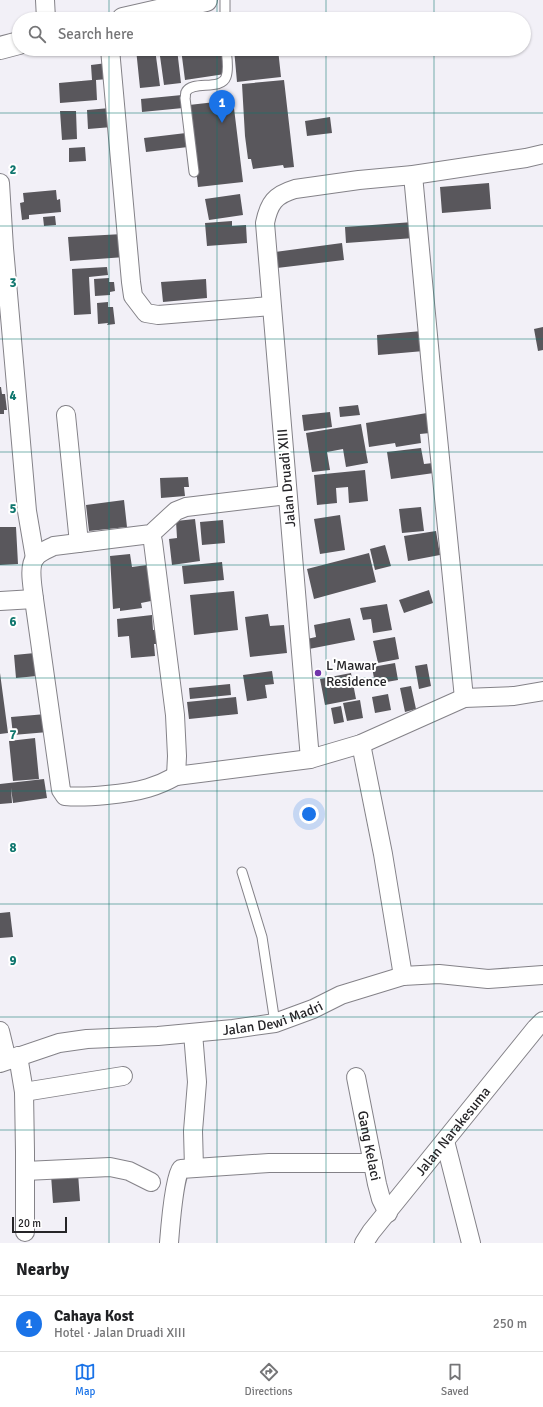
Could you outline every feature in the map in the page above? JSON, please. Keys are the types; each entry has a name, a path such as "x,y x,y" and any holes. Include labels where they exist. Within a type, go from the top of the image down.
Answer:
{"street":[{"path":"45,0 46,12"},
{"path":"154,12 206,0"},
{"path":"0,48 12,45"},
{"path":"111,56 125,229 133,296 146,314 158,315 271,306"},
{"path":"464,698 413,175 526,158 543,154"},
{"name":"Jalan Druadi XIII","path":"310,758 264,223 268,209 275,199 285,192 294,189 360,180 413,175"},
{"path":"0,183 4,248 27,511 35,558 31,570 34,599 61,790 65,796 75,797 111,794 146,789 161,784 176,776 310,758 361,744 464,698 514,696 543,691"},
{"path":"66,415 79,543"},
{"path":"35,558 45,550 54,546 151,534 176,511 186,507 287,495"},
{"path":"151,534 175,715 177,756 176,776"},
{"path":"0,601 34,599"},
{"path":"361,744 383,854 403,976"},
{"name":"Jalan Dewi Madri","path":"8,1060 59,1043 87,1039 158,1036 275,1023 313,1009 341,996 403,976 439,974 488,979 543,975"},
{"name":"Jalan Narakesuma","path":"364,1243 543,1021"},
{"path":"0,1031 8,1060 24,1092 25,1232"},
{"path":"193,1033 197,1082 193,1131 194,1168"},
{"path":"24,1092 123,1076"},
{"name":"Gang Kelaci","path":"356,1077 381,1199 388,1213"},
{"path":"445,1141 471,1243"},
{"path":"169,1243 172,1213 179,1170 181,1169 270,1163 373,1163"},
{"path":"25,1171 110,1167 129,1171 151,1182"}],"lane":[{"path":"224,0 225,12"},
{"path":"194,172 185,98 186,92 190,88 218,84 224,80 227,76 226,56"},
{"path":"242,872 262,937 275,1023"}],"building":[{"path":"137,56 156,56 160,86 140,88"},
{"path":"160,56 178,56 181,83 164,85"},
{"path":"182,56 223,56 225,74 185,80"},
{"path":"235,56 279,56 281,77 237,82"},
{"path":"107,63 108,79 96,80 97,100 60,103 59,83 92,80 91,65"},
{"path":"284,80 294,167 284,168 283,165 253,169 251,159 248,159 245,136 242,84"},
{"path":"182,95 183,108 142,112 141,99"},
{"path":"233,100 243,182 198,187 189,105"},
{"path":"110,108 112,127 88,129 87,110"},
{"path":"60,111 76,111 77,139 62,140"},
{"path":"330,117 332,133 307,136 305,121"},
{"path":"186,133 188,147 146,152 144,138"},
{"path":"85,147 86,161 69,162 69,148"},
{"path":"489,183 491,209 442,213 440,187"},
{"path":"56,190 57,200 60,199 61,212 29,215 29,219 22,220 20,203 24,202 23,193"},
{"path":"240,194 243,215 209,220 205,199"},
{"path":"55,216 56,225 44,226 43,217"},
{"path":"232,221 232,226 246,225 247,243 207,246 205,223"},
{"path":"413,222 414,238 346,243 345,227"},
{"path":"123,234 125,257 70,261 68,237"},
{"path":"342,243 344,260 277,268 275,252"},
{"path":"107,267 108,275 89,277 91,314 74,315 72,269"},
{"path":"109,278 109,282 114,282 115,291 110,292 110,295 95,296 94,279"},
{"path":"206,279 207,298 163,302 161,282"},
{"path":"108,302 108,307 113,307 115,324 98,324 97,303"},
{"path":"543,327 543,350 538,351 534,329"},
{"path":"422,331 424,351 378,355 377,335"},
{"path":"0,387 2,394 5,394 7,410 4,410 4,414 0,414"},
{"path":"358,405 360,415 340,417 339,407"},
{"path":"330,412 332,427 304,431 302,415"},
{"path":"427,413 430,433 420,434 421,443 396,447 395,443 369,447 366,423"},
{"path":"361,424 368,463 346,467 343,449 327,452 330,470 312,472 306,433"},
{"path":"421,448 424,464 433,463 434,473 391,479 387,452"},
{"path":"365,470 368,501 349,503 348,487 336,488 337,503 317,505 314,475"},
{"path":"188,477 189,487 184,487 185,496 161,498 160,478"},
{"path":"124,500 127,527 89,531 86,505"},
{"path":"421,507 424,531 402,533 399,509"},
{"path":"340,515 345,550 320,554 314,519"},
{"path":"195,519 200,561 172,565 169,539 177,538 176,521"},
{"path":"223,520 225,543 202,545 200,522"},
{"path":"0,527 16,527 18,564 0,565"},
{"path":"436,531 440,555 408,561 404,536"},
{"path":"385,545 391,566 375,570 370,549"},
{"path":"369,553 376,582 314,599 307,569"},
{"path":"130,554 132,567 147,565 155,590 150,591 151,601 141,603 142,608 120,611 120,608 113,609 110,556"},
{"path":"222,562 224,580 184,584 182,566"},
{"path":"429,590 433,603 404,613 399,600"},
{"path":"234,591 238,630 194,635 190,595"},
{"path":"387,604 392,630 373,633 371,619 363,620 360,608"},
{"path":"268,614 270,626 284,625 287,653 250,657 245,617"},
{"path":"152,615 153,630 160,629 162,644 154,644 155,656 131,658 129,636 118,637 117,619"},
{"path":"350,618 355,640 309,649 307,639 316,637 314,625"},
{"path":"395,637 399,659 378,663 373,641"},
{"path":"35,653 37,676 16,678 14,655"},
{"path":"395,663 398,680 375,684 372,667"},
{"path":"427,664 431,686 419,689 415,666"},
{"path":"272,671 274,684 265,685 267,698 247,701 243,675"},
{"path":"0,673 8,733 0,734"},
{"path":"351,673 356,699 325,705 320,679"},
{"path":"230,684 231,695 190,699 189,688"},
{"path":"411,686 416,709 405,712 400,688"},
{"path":"388,694 391,710 375,713 372,697"},
{"path":"236,697 238,714 189,719 187,702"},
{"path":"360,700 363,718 347,721 343,703"},
{"path":"341,706 344,722 334,724 331,708"},
{"path":"46,714 48,732 13,735 11,717"},
{"path":"35,738 39,779 13,781 9,741"},
{"path":"44,779 47,798 13,803 11,788 12,803 0,804 0,784"},
{"path":"10,912 13,937 0,938 0,913"},
{"path":"78,1173 80,1201 53,1203 51,1175"}],"place":[{"name":"Cahaya Kost","path":"222,123"},
{"name":"L'Mawar Residence","path":"318,673"}]}
